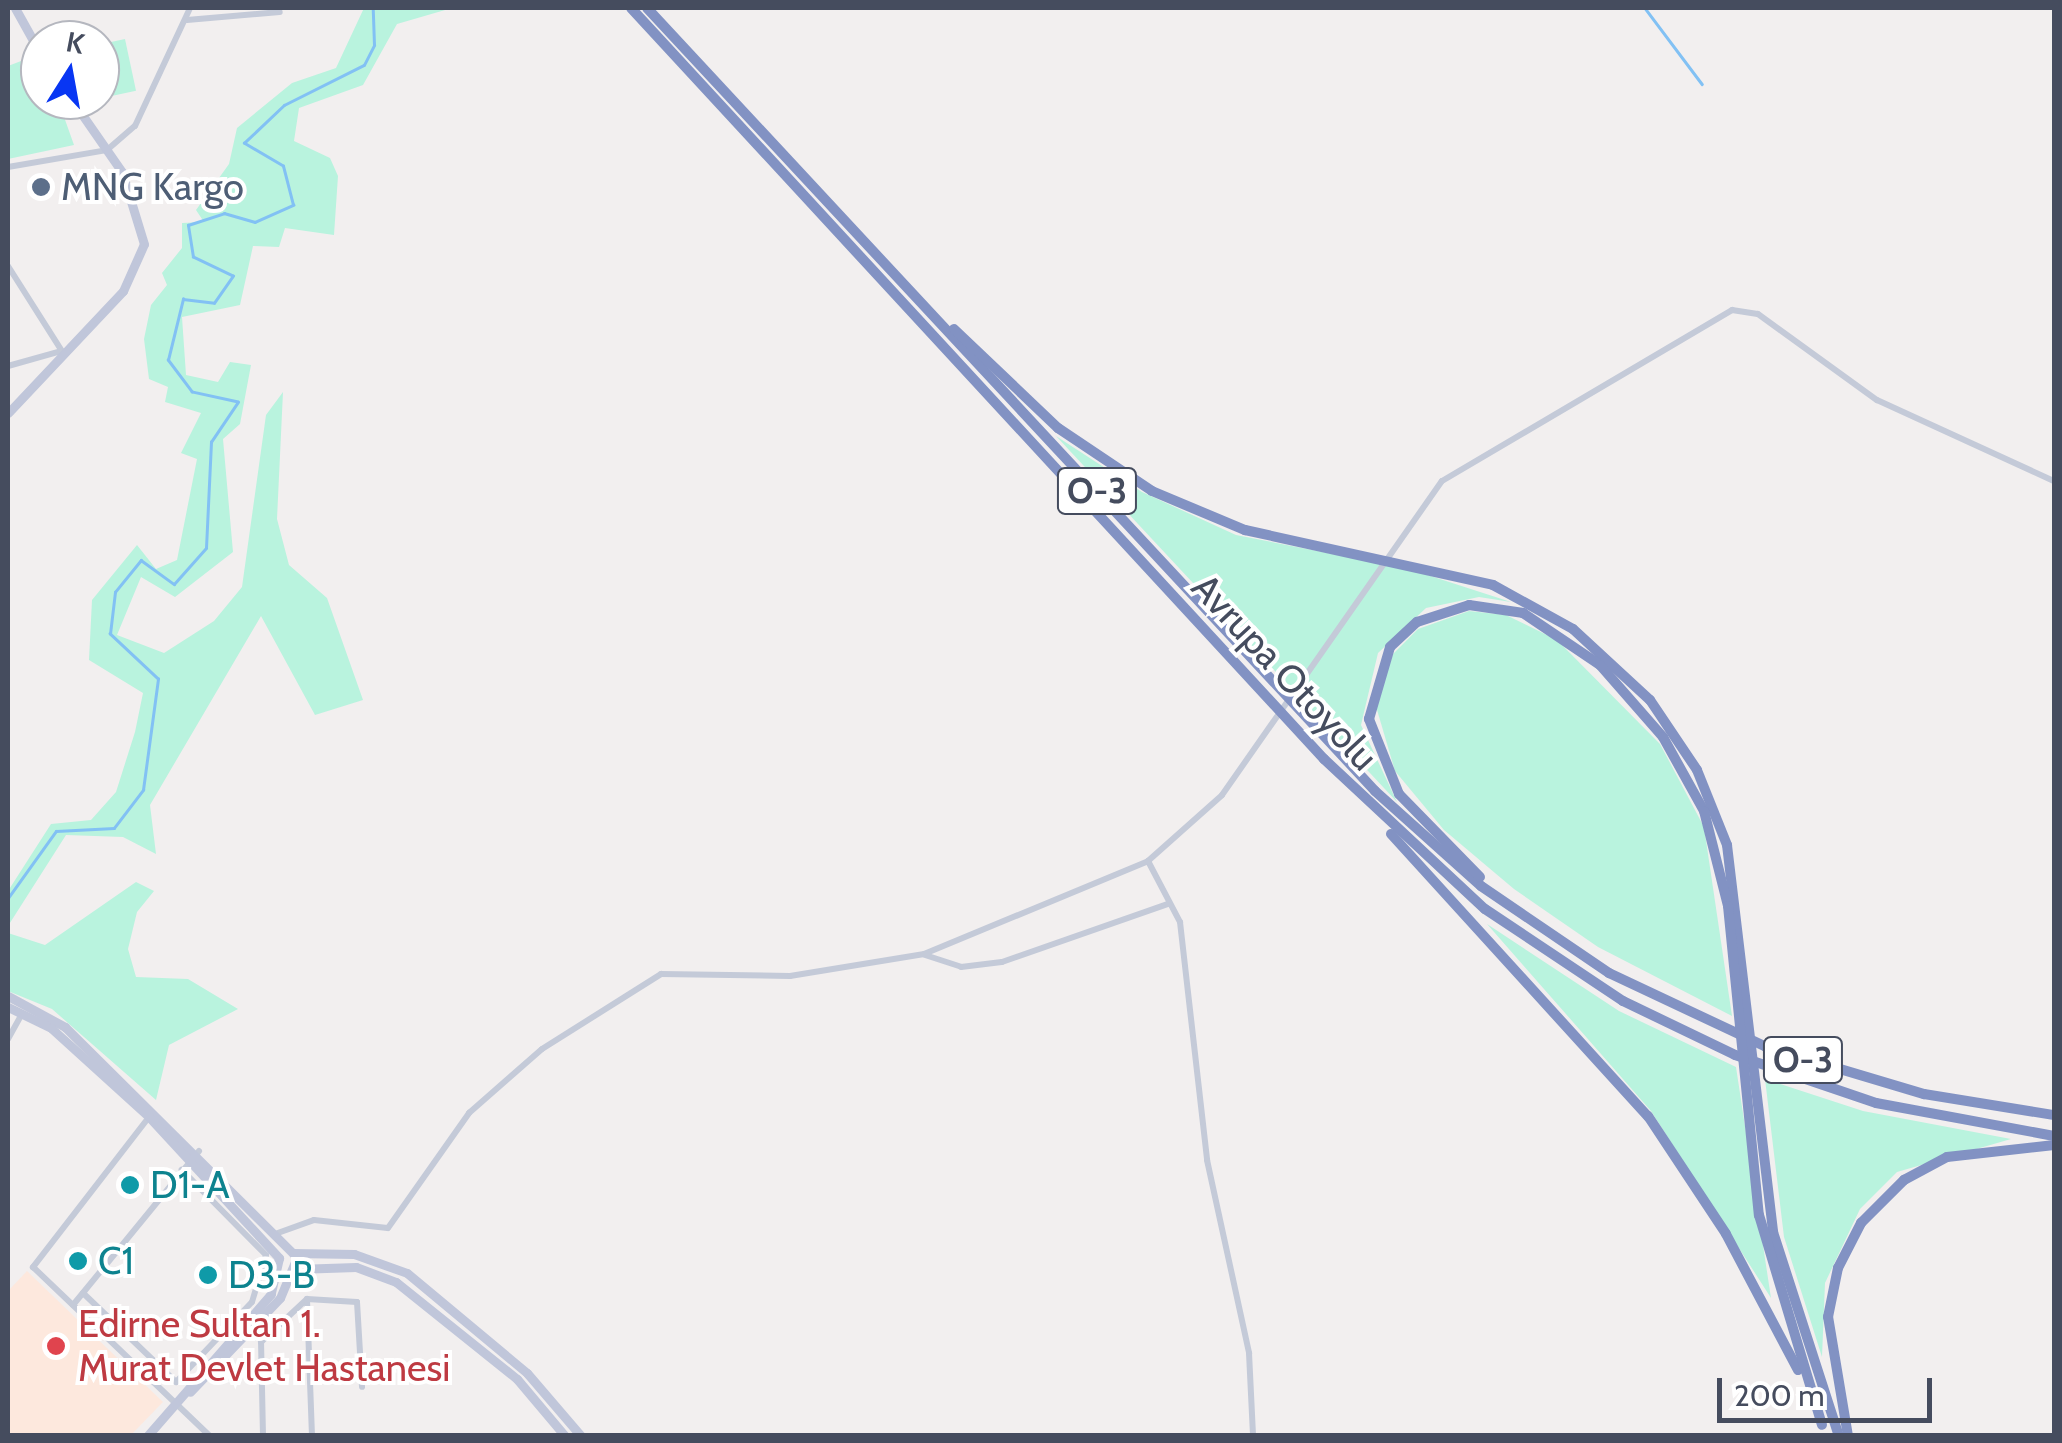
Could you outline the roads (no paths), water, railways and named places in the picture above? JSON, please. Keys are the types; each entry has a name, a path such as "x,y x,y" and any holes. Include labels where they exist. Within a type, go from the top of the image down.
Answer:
{"highway":[{"name":"Avrupa Otoyolu","path":"631,8 1354,791 1485,909 1664,1024 1876,1103 2054,1136"},
{"name":"Avrupa Otoyolu","path":"647,8 1374,791 1570,950 1686,1014 1800,1060 1924,1094 2054,1115"},
{"path":"922,304 1049,421 1152,491 1273,538 1473,578 1590,642 1650,700 1706,788 1736,885 1748,979 1751,1094 1770,1270 1824,1430"},
{"path":"1570,950 1426,826 1377,755 1369,706 1377,671 1408,629 1438,612 1497,606 1536,620 1600,665 1649,718 1708,824 1778,1254 1839,1436"},
{"path":"1354,791 1648,1116 1769,1310 1824,1430"},
{"path":"1848,1436 1828,1317 1838,1268 1861,1224 1904,1180 1947,1158 2054,1145"}],"main road":[{"path":"8,413 62,351 123,291 144,244 136,199 86,120"},
{"path":"8,996 66,1027 294,1254 296,1269 249,1331 177,1402"},
{"path":"8,1007 23,1013 195,1154 279,1263 296,1269 356,1268 396,1282 516,1379 565,1436"},
{"path":"148,1436 271,1294 279,1263 294,1254 354,1254 407,1273 520,1365 581,1436"}],"street":[{"path":"8,167 107,150 135,126 190,8"},
{"path":"187,20 280,12"},
{"path":"8,266 62,351 8,366"},
{"path":"275,1234 314,1220 388,1228 441,1145 495,1089 661,974 790,976 924,954 1148,861 1217,800 1356,592 1412,516 1470,460 1738,309 1877,400 2054,482"},
{"path":"1148,861 1180,922 1207,1160 1233,1252 1253,1436"},
{"path":"924,954 961,967 1002,962 1168,904"},
{"path":"8,1039 23,1013"},
{"path":"149,1116 33,1267 210,1436"},
{"path":"72,1305 195,1154"},
{"path":"83,1293 176,1382 252,1302 266,1255 182,1170"},
{"path":"261,1342 307,1298 357,1302 362,1387"},
{"path":"307,1298 312,1436"},
{"path":"249,1331 261,1342 263,1436"}],"waterway":[{"path":"8,898 56,831 114,828 143,790 158,679 110,634 115,592 141,560 174,584 206,548 211,442 238,402 192,392 168,360 183,299 214,303 233,276 193,257 188,225 224,213 255,222 293,205 283,166 244,143 284,105 364,65 374,45 373,8"},
{"path":"1645,8 1702,84"}],"place":[{"name":"MNG Kargo","path":"41,187"},
{"name":"D1-A","path":"130,1185"},
{"name":"C1","path":"78,1261"},
{"name":"D3-B","path":"208,1275"},
{"name":"Edirne Sultan 1. Murat Devlet Hastanesi","path":"56,1346"}]}
